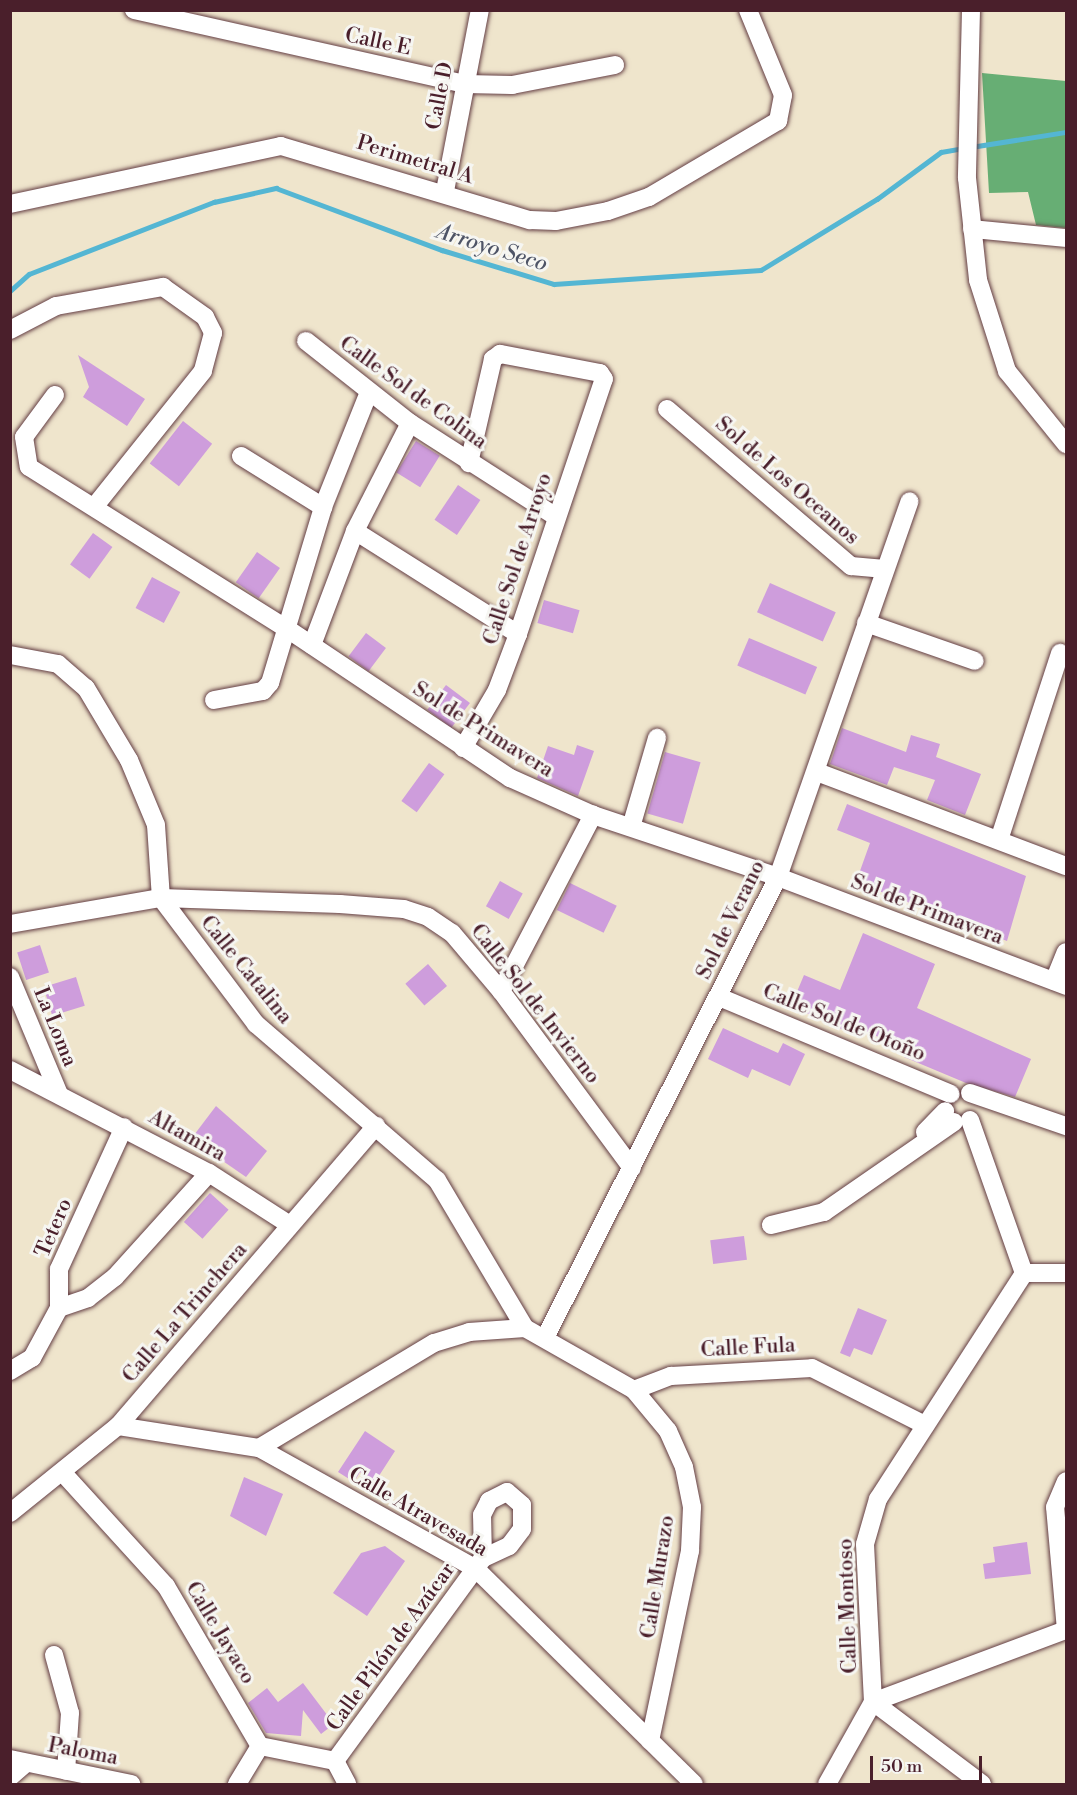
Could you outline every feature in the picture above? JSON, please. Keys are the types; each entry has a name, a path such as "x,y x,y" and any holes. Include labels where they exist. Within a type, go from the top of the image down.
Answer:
{"street":[{"name":"Calle E","path":"134,10 465,84 512,84 615,65"},
{"name":"Calle D","path":"445,191 480,10"},
{"name":"Perimetral A","path":"10,204 281,146 445,191 530,220 556,221 608,211 649,197 770,128 783,113 783,95 748,10"},
{"path":"971,10 967,178 972,229 985,312 1007,371 1066,444"},
{"path":"972,229 1066,238"},
{"path":"10,330 56,306 163,288 205,317 213,333 203,371 94,507"},
{"name":"Calle Sol de Colina","path":"306,341 410,423 555,516"},
{"name":"Calle Sol de Arroyo","path":"463,748 497,690 604,379 595,370 500,354 493,359 469,462"},
{"path":"214,700 267,688 323,507 369,392"},
{"name":"Sol de Primavera","path":"54,395 24,437 29,467 286,628 463,748 547,797 593,815 778,877 1060,984"},
{"name":"Sol de Los Oceanos","path":"668,408 850,566 885,569"},
{"path":"312,645 355,531 410,423"},
{"path":"241,456 323,507"},
{"name":"Sol de Verano","path":"545,1338 778,877 817,772 866,623 910,501"},
{"path":"355,531 518,634"},
{"path":"866,623 975,661"},
{"path":"999,840 1060,653"},
{"path":"10,655 58,664 86,688 129,760 156,825 161,898"},
{"path":"631,827 657,738"},
{"path":"817,772 1066,866"},
{"path":"501,991 593,815"},
{"name":"Calle Sol de Invierno","path":"10,924 161,898 404,909 452,933 501,991 632,1168"},
{"name":"Calle Catalina","path":"161,898 256,1024 437,1180 525,1328"},
{"path":"1060,984 1066,952"},
{"name":"La Loma","path":"10,977 58,1094"},
{"name":"Calle Sol de Otoño","path":"719,997 955,1112"},
{"name":"Altamira","path":"10,1070 209,1173 290,1225"},
{"path":"955,1112 977,1106 970,1093"},
{"path":"771,1225 824,1212 955,1112 970,1093"},
{"path":"970,1093 1066,1126"},
{"path":"955,1112 1024,1274 1066,1273"},
{"name":"Calle La Trinchera","path":"10,1513 63,1473 118,1426 376,1126"},
{"name":"Tetero","path":"10,1371 32,1358 59,1308 59,1269 124,1127"},
{"path":"59,1308 88,1298 115,1277 209,1173"},
{"name":"Calle Montoso","path":"982,1785 873,1702 866,1570 869,1520 925,1425 1024,1274"},
{"path":"259,1448 434,1343 469,1332 525,1328"},
{"name":"Calle Murazo","path":"525,1328 634,1390 668,1431 684,1467 692,1507 690,1551 650,1741"},
{"name":"Calle Fula","path":"634,1390 671,1376 812,1368 925,1425"},
{"name":"Calle Atravesada","path":"118,1426 259,1448 480,1563 694,1785"},
{"name":"Calle Jayaco","path":"63,1473 166,1586 260,1746"},
{"path":"827,1785 873,1702 1066,1630 1055,1507 1066,1481"},
{"name":"Calle Pilón de Azúcar","path":"335,1761 480,1563"},
{"path":"54,1655 70,1713 66,1771"},
{"path":"237,1785 260,1746 335,1761 347,1785"},
{"path":"10,1777 18,1761"},
{"name":"Paloma","path":"18,1761 131,1785"}],"green space":[{"path":"982,73 1066,81 1066,228 1036,225 1028,192 989,193"}],"building":[{"path":"78,355 145,399 127,426 83,397 89,387"},
{"path":"183,421 212,444 179,486 150,464"},
{"path":"416,441 440,456 420,487 396,472"},
{"path":"458,485 480,500 457,535 435,520"},
{"path":"93,533 112,547 89,579 70,565"},
{"path":"257,552 280,568 259,598 236,582"},
{"path":"152,577 180,592 164,623 136,608"},
{"path":"770,583 836,612 823,642 757,612"},
{"path":"544,600 580,610 573,633 537,623"},
{"path":"366,633 386,648 369,671 349,656"},
{"path":"749,638 817,667 805,695 737,666"},
{"path":"446,685 470,703 451,728 427,710"},
{"path":"842,728 906,752 911,735 940,744 936,757 981,774 965,815 927,800 935,780 894,767 887,785 830,764"},
{"path":"577,745 594,751 578,796 537,778 548,746 574,755"},
{"path":"665,752 701,762 683,824 647,814"},
{"path":"429,763 444,774 417,812 401,801"},
{"path":"847,804 1026,876 1007,941 856,882 870,843 837,830"},
{"path":"500,881 523,894 509,919 486,906"},
{"path":"570,883 617,906 604,933 557,910"},
{"path":"863,933 935,964 917,1008 1031,1059 1015,1097 966,1083 904,1057 907,1049 864,1031 861,1038 791,1006 804,975 840,990"},
{"path":"40,945 49,973 26,980 17,952"},
{"path":"428,964 447,986 424,1006 405,984"},
{"path":"76,977 85,1006 52,1016 43,987"},
{"path":"723,1028 778,1053 783,1043 805,1054 790,1086 752,1069 748,1078 708,1059"},
{"path":"216,1106 267,1151 246,1177 191,1139"},
{"path":"210,1193 229,1210 202,1239 184,1222"},
{"path":"744,1236 747,1260 713,1264 710,1240"},
{"path":"858,1308 887,1320 872,1355 854,1348 850,1357 840,1353"},
{"path":"365,1431 395,1451 375,1482 360,1472 354,1482 338,1472"},
{"path":"244,1477 283,1494 266,1536 230,1516"},
{"path":"1027,1542 1031,1574 985,1579 983,1564 995,1562 993,1547"},
{"path":"385,1546 405,1561 367,1616 333,1593 361,1553"},
{"path":"303,1683 334,1724 321,1734 303,1710 301,1736 266,1733 248,1703 267,1688 278,1702"}],"waterway":[{"name":"Arroyo Seco","path":"971,147 1066,132"},
{"name":"Arroyo Seco","path":"10,291 29,274 214,202 276,188 442,250 554,284 761,270 877,199 941,152 963,148"}]}
